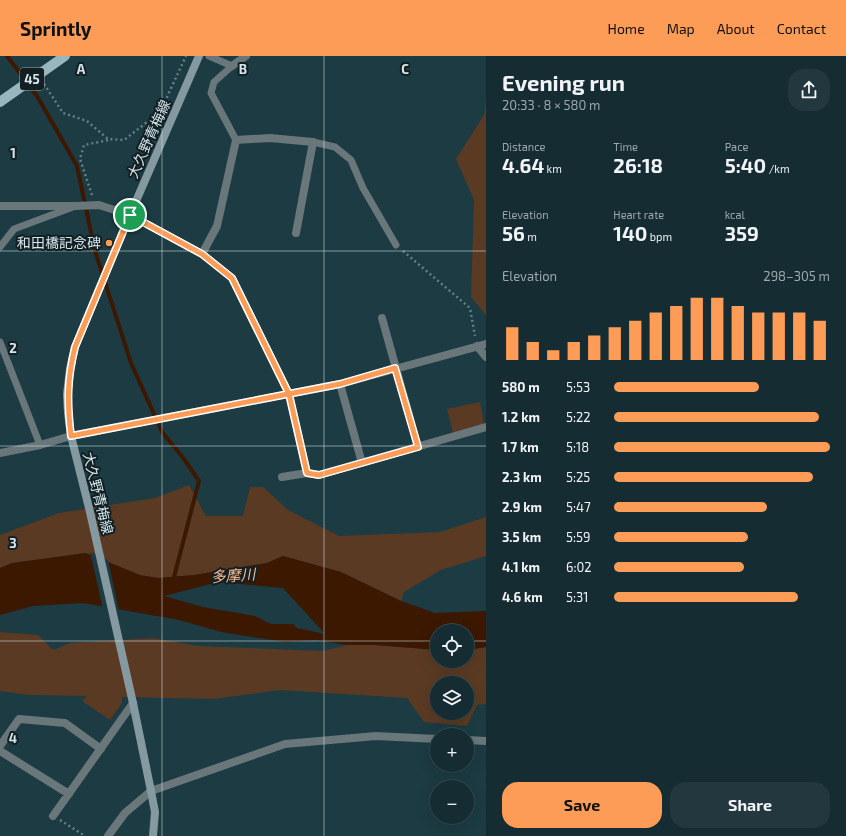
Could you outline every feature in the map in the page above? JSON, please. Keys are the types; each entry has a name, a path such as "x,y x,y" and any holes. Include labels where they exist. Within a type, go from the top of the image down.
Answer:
{"main road":[{"name":"45","path":"0,102 65,56"},
{"name":"大久野青梅線","path":"153,836 154,812 152,790 134,704 71,436 67,394 70,369 75,347 199,56"}],"street":[{"path":"232,66 246,56"},
{"path":"202,254 217,226 236,140 270,138 314,142 296,234"},
{"path":"0,206 98,205 130,215 202,254 232,278 289,394 307,473"},
{"path":"382,318 418,447"},
{"path":"0,453 40,445 71,436 340,384 486,344"},
{"path":"477,346 486,357"},
{"path":"340,384 362,463"},
{"path":"282,478 307,473 319,475 486,427"},
{"path":"53,816 134,704"},
{"path":"0,746 19,719 65,723 101,749"},
{"path":"108,836 125,813 152,790 285,744 376,736 430,739"},
{"path":"474,740 486,741"},
{"path":"0,751 69,794"}],"lane":[{"path":"209,56 232,66 214,82 211,93 236,140"},
{"path":"314,142 335,147 351,160 363,188 396,245"},
{"path":"0,247 14,229 75,206"},
{"path":"0,342 40,445"}],"path":[{"path":"94,205 89,184 80,159 84,145 112,140 124,140 160,112 186,56"},
{"path":"38,76 62,113 87,121 108,139 112,140"},
{"path":"396,245 470,308 477,346"},
{"path":"53,816 85,836"}],"shaded area":[{"path":"486,101 486,315 471,297 474,200 456,159 484,115"},
{"path":"480,402 484,425 453,433 447,409"},
{"path":"189,485 206,516 243,516 250,487 263,487 288,510 339,536 440,532 486,517 486,556 441,570 404,592 401,601 341,572 283,556 267,563 194,575 158,578 140,575 86,553 12,563 0,568 0,535 59,513 155,498"},
{"path":"0,632 38,635 53,650 70,643 154,638 198,646 323,651 347,645 375,645 430,649 430,668 474,668 474,649 486,647 486,704 477,705 474,711 474,676 430,676 430,720 470,720 467,726 424,722 407,698 280,690 213,699 122,697 122,703 110,720 82,701 87,696 29,695 0,691"}],"water":[{"name":"多摩川","path":"86,553 140,575 158,578 194,575 267,563 283,556 341,572 401,601 435,613 486,611 486,647 474,649 474,624 430,624 430,649 375,645 347,645 316,640 285,642 221,632 179,620 83,603 33,606 0,615 0,568 12,563","holes":["218,582 283,588 325,634 297,628 293,624 271,624 255,616 203,607 164,596"]}],"pier":[{"path":"90,552 108,560 119,611 103,609"}],"waterway":[{"path":"7,56 37,96 77,166 95,251 131,363 162,432 184,459 199,481 173,581"}],"place":[{"name":"和田橋記念碑","path":"109,243"}],"route":[{"path":"130,215 75,347 70,369 67,394 71,436 289,394 340,384 395,368 418,447 319,475 307,473 289,394 232,278 202,254 130,215"}]}
